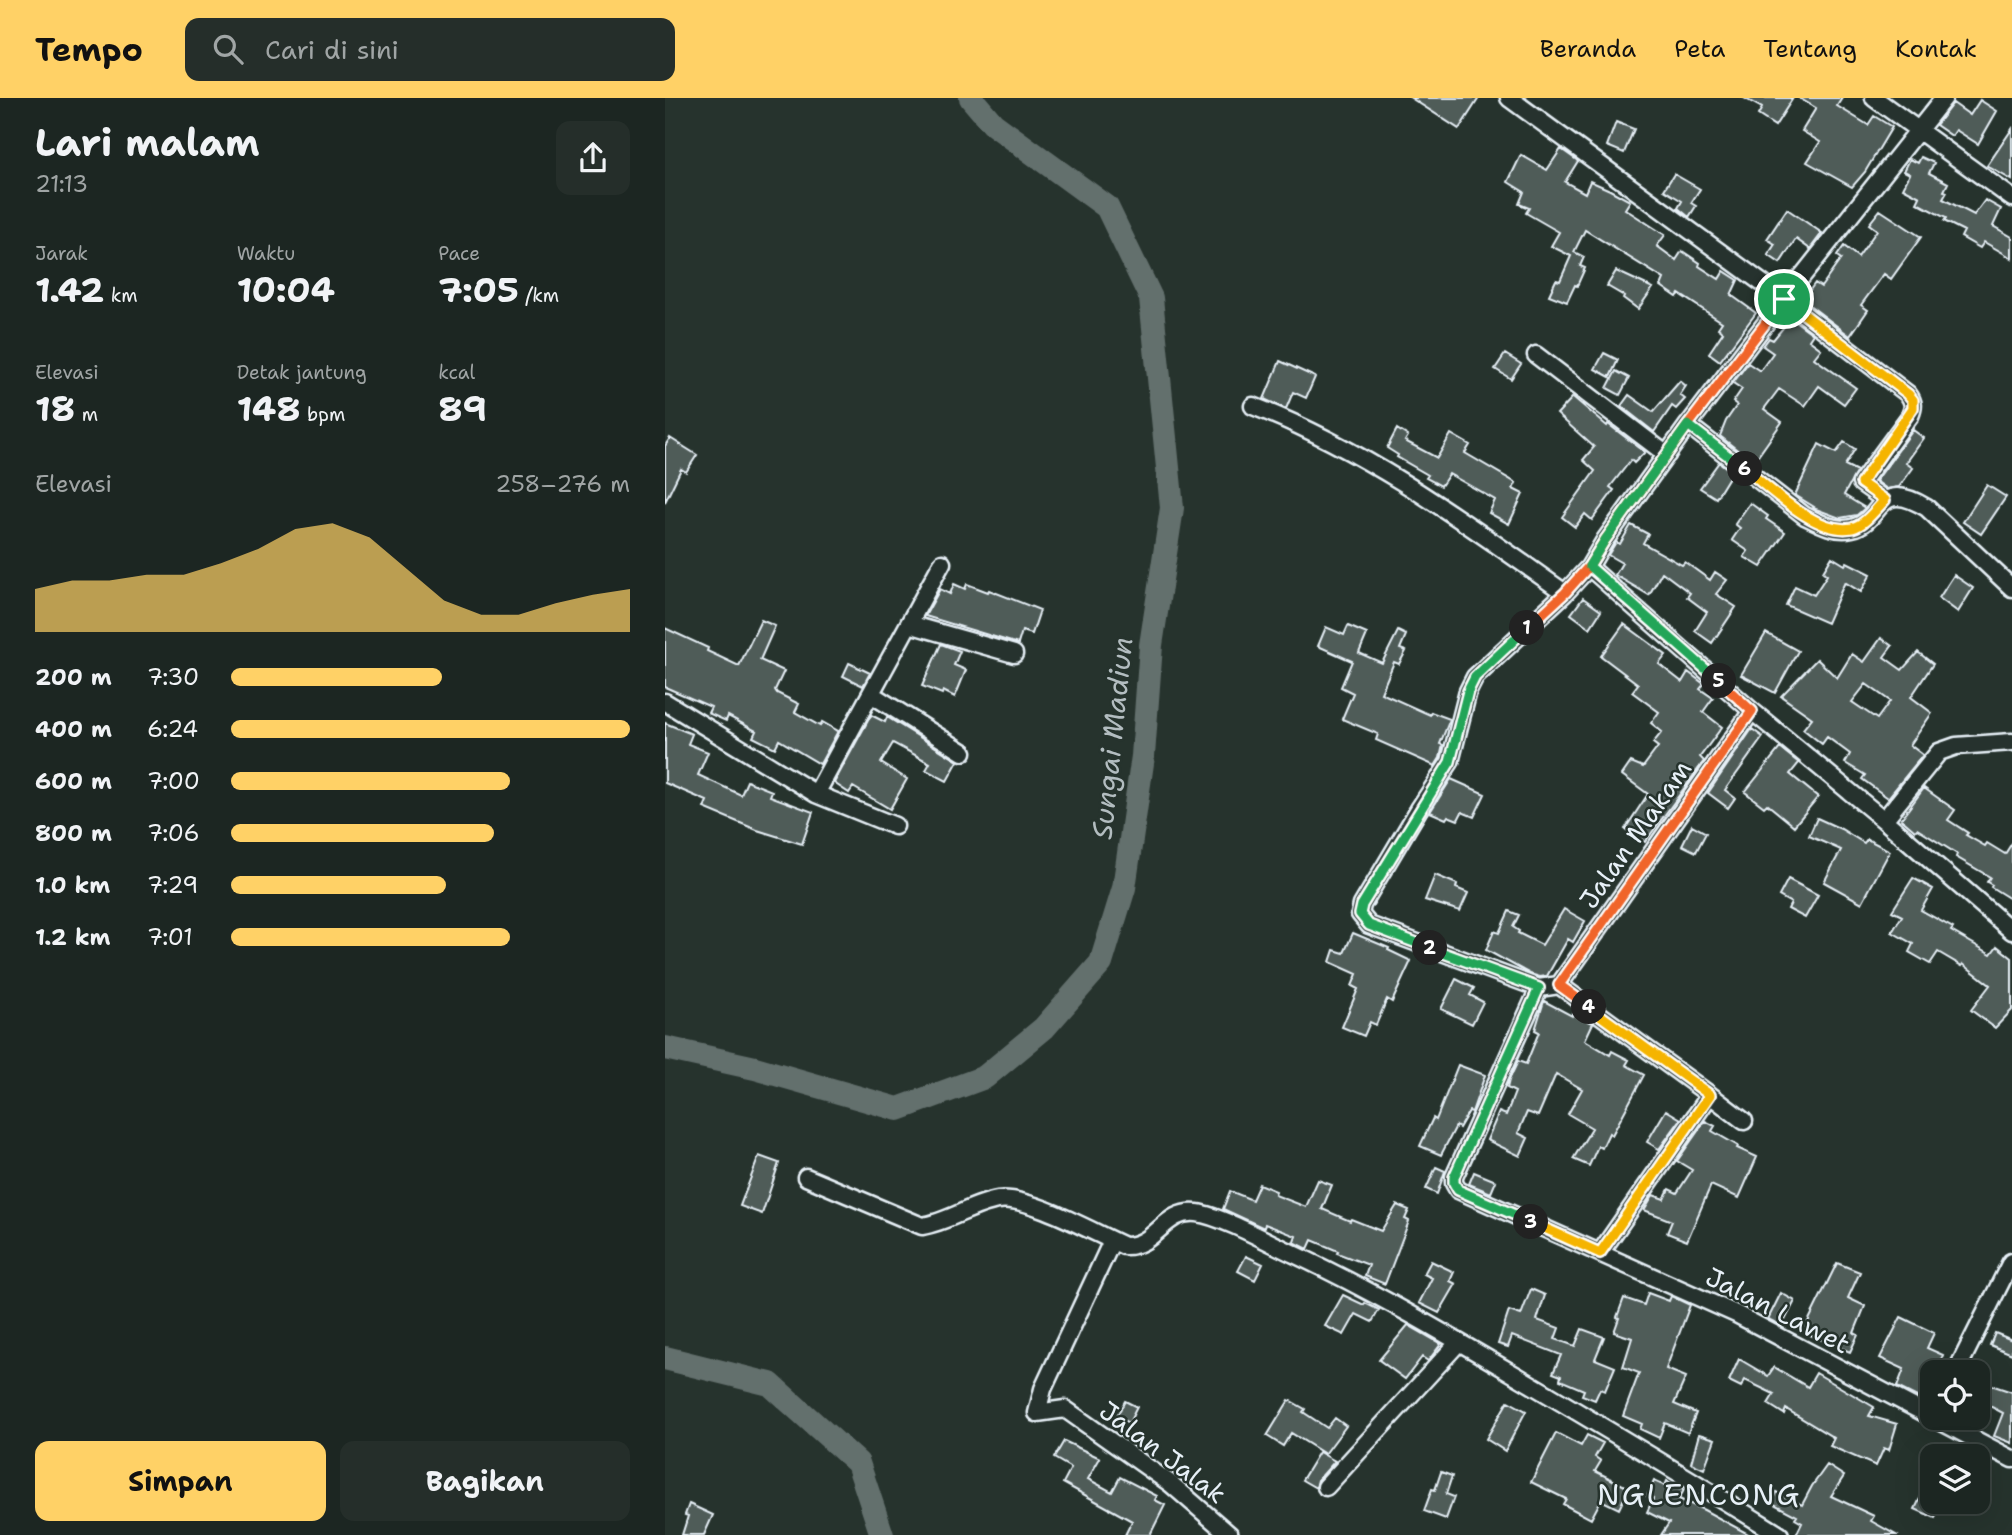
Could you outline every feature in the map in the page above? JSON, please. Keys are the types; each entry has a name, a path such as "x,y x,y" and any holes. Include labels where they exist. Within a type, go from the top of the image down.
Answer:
{"street":[{"path":"1509,98 1784,299 1908,394 1913,400 1910,416 1861,483 1885,500"},
{"path":"1874,98 2012,198"},
{"path":"1744,1121 1559,985 1539,988 1369,925 1360,914 1362,905 1450,762 1468,691 1475,677 1565,593 1589,566 1688,425 1944,98"},
{"path":"1535,355 1667,455"},
{"path":"1253,407 1288,420 1420,492 1565,593"},
{"path":"1688,425 1805,516 1826,526 1853,528 1864,522 1885,500 1899,497 1912,499 1927,508 2012,588"},
{"path":"816,794 941,563"},
{"path":"1589,566 1752,711 2012,931"},
{"path":"909,624 1014,653"},
{"path":"871,694 963,752"},
{"path":"665,702 816,794 895,826"},
{"name":"Jalan Makam","path":"1559,985 1752,711"},
{"path":"1884,820 1947,747 2012,742"},
{"name":"Jalan Lawet","path":"1539,988 1454,1177 1458,1190 1736,1314 1920,1410"},
{"path":"1600,1253 1710,1095"},
{"path":"806,1177 922,1226 935,1224 997,1200 1034,1205 1123,1246 1136,1246 1148,1240 1179,1214 1198,1213 1226,1223 1344,1277 1459,1342 1780,1535"},
{"name":"Jalan Jalak","path":"1112,1241 1043,1389 1037,1413 1065,1409 1171,1484 1230,1535"},
{"path":"1962,1360 2011,1262"},
{"path":"1326,1487 1459,1342"},
{"name":"Jalan Lawet","path":"1958,1430 2012,1458"}],"building":[{"path":"1411,98 1479,98 1459,129"},
{"path":"1744,98 1793,98 1775,126 1758,115 1762,108"},
{"path":"1799,98 1842,98 1837,106 1868,125 1874,116 1892,127 1865,172 1852,187 1807,162 1820,142 1802,131 1816,108"},
{"path":"1980,100 1997,111 1978,144 1956,130 1952,136 1936,125 1953,103 1970,115"},
{"path":"1616,122 1634,129 1624,153 1607,146"},
{"path":"2012,129 2012,180 1987,166"},
{"path":"1561,149 1578,161 1565,182 1585,193 1590,181 1630,201 1625,209 1665,235 1657,246 1676,260 1682,251 1719,279 1724,271 1738,280 1731,295 1756,313 1720,361 1709,353 1723,332 1718,328 1722,322 1679,294 1677,297 1661,286 1664,279 1585,230 1574,252 1584,257 1580,266 1585,268 1577,286 1575,285 1567,302 1549,295 1556,280 1560,281 1571,256 1551,246 1559,232 1526,213 1529,208 1519,204 1524,192 1508,182 1521,155 1547,170"},
{"path":"1921,157 1934,163 1929,173 1948,183 1943,199 1974,215 1985,200 2001,209 1993,226 2012,237 2012,258 1984,242 1980,248 1961,237 1964,231 1917,203 1920,197 1903,188 1910,174 1904,171 1910,159 1918,163"},
{"path":"1674,174 1700,189 1691,203 1696,206 1689,217 1678,208 1682,201 1664,190"},
{"path":"1787,209 1822,233 1810,249 1796,239 1780,263 1768,255 1775,244 1767,239"},
{"path":"1880,210 1921,237 1891,279 1884,274 1861,305 1868,310 1850,336 1804,301 1804,298 1815,283 1821,287 1841,259 1837,256 1844,246 1858,257 1877,230 1869,224"},
{"path":"1616,271 1653,288 1638,309 1607,286"},
{"path":"1791,318 1813,334 1809,340 1821,349 1814,358 1856,388 1844,404 1819,386 1805,406 1779,389 1764,409 1782,422 1756,459 1759,460 1756,465 1720,436 1737,405 1733,402 1742,389 1733,383 1748,363 1760,371 1773,353 1763,346 1769,338 1773,340"},
{"path":"1604,353 1618,360 1610,377 1595,369"},
{"path":"1505,354 1521,364 1511,379 1495,369"},
{"path":"1280,361 1315,377 1306,398 1293,392 1286,409 1264,399"},
{"path":"1616,371 1629,378 1620,395 1607,388"},
{"path":"1680,381 1686,386 1680,395 1685,399 1676,409 1672,406 1654,432 1621,406 1629,395 1653,412"},
{"path":"1573,397 1607,426 1608,424 1645,452 1634,463 1631,460 1610,487 1614,490 1592,520 1585,514 1575,527 1562,517 1595,471 1583,460 1594,447 1557,414"},
{"path":"1397,429 1408,436 1405,441 1437,458 1451,434 1470,445 1465,453 1516,483 1513,489 1523,494 1509,524 1489,513 1495,500 1449,474 1441,486 1397,457 1398,455 1387,448"},
{"path":"1913,430 1924,438 1906,463 1913,468 1899,487 1887,489 1876,481"},
{"path":"670,438 697,455 686,472 681,469 665,502 665,446"},
{"path":"1844,442 1855,449 1845,465 1857,471 1844,495 1865,508 1857,515 1840,518 1813,508 1795,495 1819,444 1836,453"},
{"path":"1719,462 1732,472 1716,498 1700,488"},
{"path":"1987,485 2006,497 1981,534 1963,522"},
{"path":"1750,503 1768,516 1766,519 1785,532 1761,567 1744,557 1748,551 1732,540 1740,528 1735,524"},
{"path":"1631,525 1648,534 1643,543 1682,565 1685,562 1710,580 1715,572 1727,580 1716,594 1736,607 1712,643 1695,631 1707,612 1687,597 1690,593 1662,572 1649,595 1615,575 1622,563 1608,555 1616,542 1620,544"},
{"path":"1832,557 1845,565 1847,562 1871,574 1861,592 1844,584 1827,623 1786,605 1795,586 1814,595 1827,575 1823,572"},
{"path":"1954,575 1973,588 1958,612 1939,598"},
{"path":"954,584 965,589 967,584 988,592 989,590 1040,610 1032,634 1022,631 1018,644 925,616 940,589 950,594"},
{"path":"1583,598 1601,611 1590,628 1571,614"},
{"path":"761,620 775,626 760,660 784,671 775,690 777,693 799,704 795,712 820,726 822,722 838,731 820,764 779,740 775,748 753,737 756,731 728,716 726,721 708,713 711,707 665,687 665,628 739,666"},
{"path":"1624,624 1666,655 1659,664 1682,682 1688,672 1704,684 1700,689 1713,698 1703,712 1722,727 1700,757 1704,761 1645,842 1625,829 1648,794 1622,775 1631,762 1643,767 1658,747 1653,743 1662,732 1651,723 1659,712 1632,692 1638,684 1601,656"},
{"path":"1348,626 1367,634 1359,653 1382,663 1398,631 1406,635 1400,649 1406,651 1399,664 1394,662 1381,693 1430,715 1431,712 1450,719 1440,744 1443,745 1440,758 1435,766 1376,740 1378,734 1342,719 1353,693 1341,687 1352,661 1318,646 1326,627 1344,635"},
{"path":"1766,633 1798,651 1775,693 1741,675"},
{"path":"1881,638 1892,646 1884,657 1902,670 1918,652 1933,664 1911,697 1932,713 1910,745 1923,755 1888,798 1862,779 1865,775 1845,763 1850,754 1827,737 1822,744 1803,729 1812,718 1781,696 1817,659 1837,678 1852,654 1864,662","holes":["1866,684 1890,701 1877,719 1852,702"]},
{"path":"941,644 960,651 954,665 966,670 955,697 922,686"},
{"path":"849,663 870,673 863,686 843,676"},
{"path":"871,715 885,722 887,717 958,761 947,781 926,770 930,763 893,743 881,763 907,779 890,809 853,787 849,793 834,783"},
{"path":"665,723 692,734 688,744 708,752 698,775 741,795 747,781 772,791 770,796 813,812 802,844 757,830 704,808 707,801 665,783"},
{"path":"1752,729 1763,737 1725,790 1735,798 1728,808 1708,793"},
{"path":"1780,748 1799,763 1790,774 1818,797 1794,826 1767,804 1764,807 1745,792"},
{"path":"1451,779 1485,794 1474,817 1462,812 1458,820 1448,816 1446,819 1430,812"},
{"path":"1924,788 1955,810 1948,820 1968,833 1966,835 2005,854 2012,843 2012,900 1991,887 1987,882 1990,877 1917,829 1915,831 1901,819"},
{"path":"1817,818 1864,843 1867,839 1890,851 1862,903 1824,882 1841,850 1809,836"},
{"path":"1692,825 1706,833 1696,852 1682,845"},
{"path":"1435,875 1457,884 1456,888 1468,893 1460,911 1425,900"},
{"path":"1913,878 1933,889 1921,910 1991,954 1997,946 2012,958 2012,1010 1995,1028 1971,1010 1990,985 1963,964 1962,966 1938,952 1930,964 1909,952 1913,944 1892,932 1902,916 1892,911"},
{"path":"1788,879 1818,895 1805,918 1788,909 1791,903 1779,896"},
{"path":"1564,909 1585,921 1573,942 1568,939 1547,976 1530,974 1486,950 1494,931 1499,933 1509,911 1519,915 1513,927 1518,933 1542,945"},
{"path":"1353,933 1389,948 1388,950 1411,961 1392,1002 1387,999 1376,1025 1370,1022 1364,1036 1342,1027 1358,989 1352,986 1357,974 1330,962 1334,950 1344,953"},
{"path":"1456,979 1474,988 1470,995 1483,1002 1472,1024 1441,1009"},
{"path":"1544,1001 1572,1016 1573,1014 1593,1023 1585,1040 1610,1055 1612,1051 1629,1060 1626,1065 1644,1075 1612,1135 1609,1133 1602,1148 1598,1146 1589,1166 1573,1159 1592,1128 1568,1114 1582,1089 1556,1074 1538,1116 1527,1112 1518,1133 1528,1138 1520,1156 1487,1140 1499,1112 1506,1115 1515,1092 1507,1088 1509,1080 1518,1061 1526,1064 1539,1032 1535,1030"},
{"path":"1458,1065 1485,1075 1472,1112 1469,1111 1459,1128 1456,1126 1441,1155 1420,1146 1433,1118 1436,1120"},
{"path":"1666,1110 1681,1119 1659,1149 1647,1142"},
{"path":"1705,1121 1715,1126 1712,1131 1738,1146 1737,1148 1757,1157 1739,1198 1711,1185 1687,1241 1667,1233 1672,1221 1644,1210 1653,1195 1664,1199 1669,1189 1677,1193 1692,1170 1677,1161"},
{"path":"759,1156 779,1163 762,1214 740,1206"},
{"path":"1436,1167 1445,1171 1437,1194 1426,1189"},
{"path":"1474,1172 1496,1181 1491,1193 1469,1184"},
{"path":"1318,1180 1332,1185 1322,1209 1350,1221 1351,1219 1381,1231 1397,1205 1409,1210 1405,1219 1409,1221 1385,1284 1365,1276 1369,1265 1312,1240 1308,1249 1294,1242 1296,1236 1265,1224 1264,1228 1223,1209 1230,1191 1252,1200 1259,1184 1276,1191 1275,1195 1306,1207"},
{"path":"1246,1256 1263,1264 1255,1280 1238,1271"},
{"path":"1431,1261 1454,1272 1450,1281 1456,1284 1439,1313 1419,1303 1432,1278 1424,1274"},
{"path":"1837,1263 1860,1272 1848,1298 1865,1306 1854,1333 1858,1335 1850,1352 1803,1332"},
{"path":"1531,1289 1545,1295 1537,1320 1559,1328 1555,1339 1575,1346 1582,1329 1604,1337 1595,1359 1615,1367 1605,1391 1600,1389 1595,1400 1582,1395 1584,1390 1560,1380 1561,1376 1553,1373 1561,1355 1512,1336 1508,1347 1498,1344 1509,1311 1521,1315"},
{"path":"1648,1293 1669,1301 1671,1296 1690,1305 1666,1369 1686,1377 1674,1404 1696,1413 1688,1433 1665,1423 1659,1438 1640,1429 1642,1424 1623,1416 1639,1373 1623,1367 1632,1338 1614,1332 1619,1318 1617,1317 1624,1298 1644,1305"},
{"path":"1781,1293 1795,1301 1782,1326 1768,1319"},
{"path":"1343,1295 1379,1310 1372,1322 1356,1314 1344,1335 1325,1326"},
{"path":"1901,1317 1934,1333 1927,1348 1943,1355 1941,1360 1920,1360 1920,1398 1897,1387 1904,1369 1880,1358"},
{"path":"1408,1325 1441,1344 1428,1361 1422,1357 1405,1379 1379,1360"},
{"path":"1995,1333 2012,1340 2012,1354 1990,1345"},
{"path":"1739,1359 1768,1376 1774,1367 1808,1387 1816,1373 1874,1407 1869,1416 1897,1424 1889,1450 1884,1448 1876,1466 1830,1446 1834,1438 1786,1409 1784,1414 1768,1404 1774,1394 1745,1380 1741,1387 1729,1381"},
{"path":"1991,1385 2012,1392 2012,1443 1994,1436 2003,1413 1990,1406"},
{"path":"1289,1400 1305,1409 1303,1412 1327,1428 1335,1418 1346,1426 1325,1454 1291,1433 1283,1446 1267,1436"},
{"path":"1125,1401 1137,1407 1129,1423 1116,1417"},
{"path":"1508,1401 1526,1411 1505,1451 1486,1439"},
{"path":"1556,1433 1581,1446 1587,1435 1603,1443 1595,1457 1601,1461 1595,1471 1629,1488 1619,1509 1601,1500 1591,1519 1563,1504 1566,1499 1531,1482"},
{"path":"1699,1434 1715,1439 1704,1469 1691,1463"},
{"path":"1064,1441 1100,1458 1088,1479 1112,1492 1120,1477 1157,1496 1155,1500 1165,1505 1150,1535 1125,1535 1132,1521 1063,1483 1071,1468 1054,1458"},
{"path":"1319,1452 1335,1461 1318,1480 1316,1488 1302,1480"},
{"path":"1827,1465 1844,1476 1831,1496 1874,1516 1871,1521 1896,1535 1796,1535 1802,1523 1795,1519 1797,1516 1772,1503 1776,1492 1802,1505"},
{"path":"1441,1472 1452,1476 1446,1494 1454,1497 1446,1519 1424,1511"},
{"path":"1654,1481 1665,1486 1667,1481 1684,1490 1679,1499 1750,1535 1661,1535 1669,1523 1647,1512 1653,1499 1647,1496"},
{"path":"1920,1498 1920,1511 1915,1509"},
{"path":"689,1504 713,1515 704,1535 682,1535"}],"waterway":[{"name":"Sungai Madiun","path":"665,1048 755,1068 898,1109 985,1077 1044,1028 1101,963 1124,888 1143,756 1151,645 1172,508 1151,298 1107,207 993,124 971,98"},
{"name":"Sungai Madiun","path":"665,1358 770,1384 858,1463 882,1535"}],"district":[{"name":"NGLENCONG","path":"1699,1494"}],"route":[{"path":"1784,299 1688,425 1605,540 1589,566 1565,593 1475,677 1468,691 1450,762 1362,905 1360,914 1369,925 1539,988 1454,1177 1454,1183 1458,1190 1600,1253 1710,1095 1559,985 1752,711 1589,566 1688,425 1805,516 1826,526 1853,528 1864,522 1885,500 1861,483 1913,408 1913,400 1908,394 1784,299"}]}
